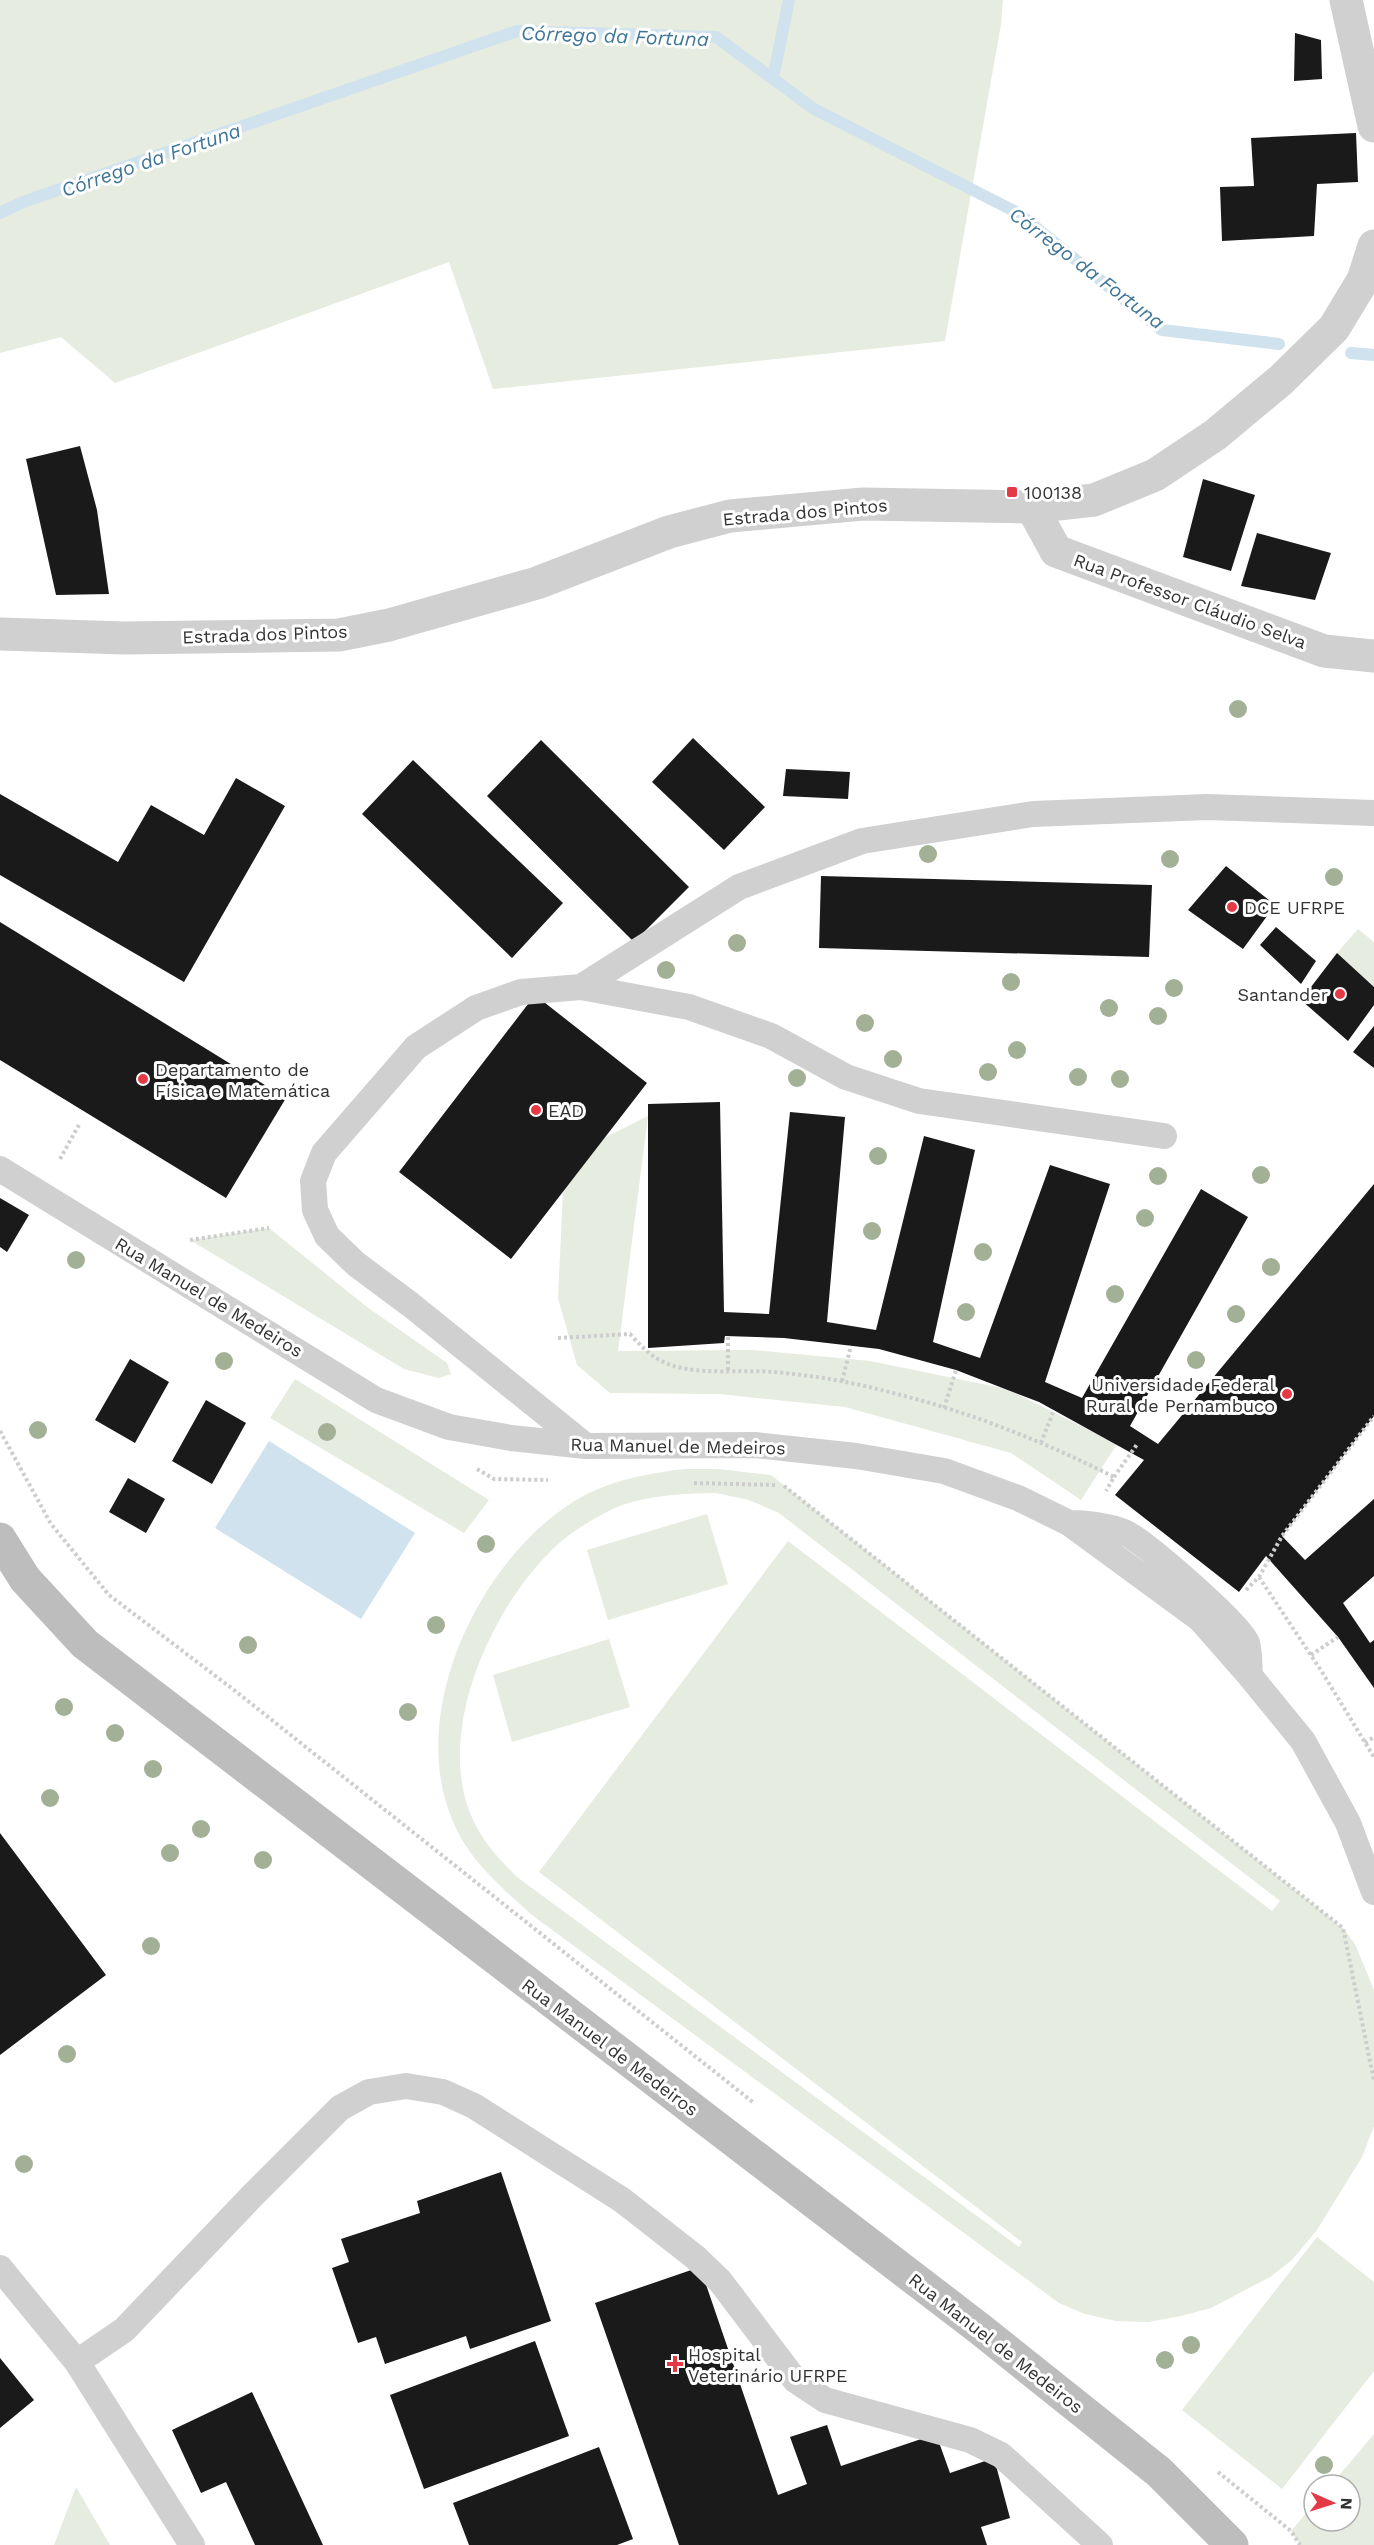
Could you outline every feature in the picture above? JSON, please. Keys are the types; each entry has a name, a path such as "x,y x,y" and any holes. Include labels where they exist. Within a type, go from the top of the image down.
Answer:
{"main road":[{"name":"Rua Manuel de Medeiros","path":"0,1539 25,1579 85,1644 980,2329 1159,2472 1232,2545"}],"street":[{"path":"1346,0 1374,126"},
{"name":"Estrada dos Pintos","path":"0,634 124,638 339,635 389,625 537,583 669,532 729,516 862,504 1032,507 1094,500 1155,475 1215,435 1281,380 1334,328 1363,280 1374,246"},
{"name":"Rua Professor Cláudio Selva","path":"1032,507 1056,551 1324,651 1374,656"}],"lane":[{"path":"581,987 739,887 862,841 1033,814 1206,807 1374,813"},
{"path":"586,1446 411,1305 356,1264 327,1236 315,1210 313,1181 324,1153 417,1047 476,1008 521,992 581,987 689,1008 771,1036 846,1077 919,1101 1164,1136"},
{"name":"Rua Manuel de Medeiros","path":"0,1169 376,1400 449,1427 511,1438 586,1446 755,1445 856,1456 944,1471 1078,1523 1200,1619 1303,1741 1348,1823 1374,1892"},
{"path":"77,2362 124,2330 340,2108 369,2092 406,2086 443,2092 474,2106 622,2200 695,2257 720,2281 795,2380 825,2400 969,2440 1001,2455 1100,2545"},
{"path":"0,2268 77,2362 192,2545"}],"path":[{"path":"60,1159 80,1123"},
{"path":"189,1240 269,1228"},
{"path":"558,1338 630,1334 646,1352 669,1364 702,1370 771,1372 842,1381 891,1392 977,1418 1041,1443 1114,1477"},
{"path":"728,1337 728,1371"},
{"path":"842,1381 851,1346"},
{"path":"944,1408 956,1370"},
{"path":"1041,1443 1054,1410"},
{"path":"1374,1416 1282,1536 1259,1577 1311,1655 1374,1757"},
{"path":"0,1431 51,1524 109,1595 234,1690 763,2110"},
{"path":"1078,1523 1138,1443"},
{"path":"473,1467 494,1479 552,1480"},
{"path":"691,1483 784,1486 1344,1928 1374,2080"},
{"path":"1311,1655 1338,1637"},
{"path":"1365,1743 1374,1737"},
{"path":"1217,2472 1292,2531 1300,2545"}],"shaded area":[{"path":"0,0 1003,0 1001,24 945,341 493,389 449,262 115,383 61,337 0,353"},
{"path":"1358,929 1374,942 1374,987 1337,953"},
{"path":"648,1116 618,1351 753,1350 870,1361 1007,1389 1117,1444 1081,1500 1011,1453 845,1407 719,1394 610,1393 577,1365 558,1298 563,1190 604,1138"},
{"path":"269,1228 367,1307 447,1363 451,1374 439,1378 404,1369 190,1240"},
{"path":"295,1379 489,1500 464,1533 270,1418"},
{"path":"718,1469 771,1475 1343,1928 1355,1944 1374,1990 1374,2126 1362,2157 1317,2230 1292,2260 1270,2277 1211,2308 1148,2322 1116,2321 1085,2314 1059,2303 532,1915 495,1881 474,1857 450,1814 440,1771 439,1725 448,1679 464,1634 487,1591 516,1552 549,1520 597,1489 634,1477 672,1471","holes":["704,1493 716,1493 749,1500 779,1513 1280,1901 1272,1911 788,1541 539,1872 1022,2242 1019,2247 517,1877 492,1850 473,1820 463,1787 460,1751 464,1714 474,1678 488,1642 506,1608 527,1578 549,1553 571,1534 596,1518 624,1505 663,1496"]},
{"path":"707,1514 728,1584 608,1620 587,1550"},
{"path":"609,1639 630,1707 512,1742 493,1675"},
{"path":"1317,2237 1374,2282 1374,2371 1282,2489 1182,2410"},
{"path":"1374,2434 1374,2545 1300,2545 1291,2531 1302,2518 1302,2533 1362,2533 1362,2473 1341,2473"},
{"path":"76,2487 110,2545 54,2545"}],"water":[{"path":"269,1441 415,1533 361,1619 215,1528"}],"building":[{"path":"1295,33 1321,40 1322,79 1294,81"},
{"path":"1356,133 1358,182 1317,184 1314,236 1222,241 1220,187 1254,186 1251,138"},
{"path":"80,446 97,510 109,594 56,595 26,459"},
{"path":"1203,479 1255,495 1231,571 1183,557"},
{"path":"1257,533 1331,553 1315,600 1241,586"},
{"path":"693,738 765,807 724,850 652,782"},
{"path":"541,740 689,887 634,942 487,796"},
{"path":"413,760 563,903 512,958 362,814"},
{"path":"786,769 850,772 848,799 783,796"},
{"path":"236,778 285,806 184,982 0,875 0,794 118,862 151,805 204,835"},
{"name":"DCE UFRPE","path":"1226,866 1275,905 1243,949 1188,910"},
{"path":"821,876 1152,885 1149,957 819,948"},
{"name":"Departamento de Física e Matemática","path":"0,922 286,1098 226,1198 0,1060"},
{"path":"1276,927 1316,961 1301,984 1260,945"},
{"name":"Santander","path":"1337,953 1374,987 1374,1005 1348,1041 1301,1000"},
{"name":"EAD","path":"535,995 647,1083 511,1259 399,1172"},
{"path":"1374,1026 1374,1068 1353,1052"},
{"name":"Universidade Federal Rural de Pernambuco","path":"720,1102 724,1312 769,1314 790,1112 845,1117 827,1322 876,1330 924,1136 975,1150 933,1342 980,1358 1050,1165 1110,1184 1045,1382 1082,1398 1201,1189 1248,1217 1130,1426 1158,1444 1374,1184 1374,1416 1282,1536 1305,1560 1374,1499 1374,1576 1343,1603 1370,1643 1374,1640 1374,1688 1338,1637 1266,1556 1239,1592 1115,1495 1144,1460 1039,1402 956,1370 879,1349 784,1338 725,1336 724,1343 648,1348 648,1104"},
{"path":"0,1198 29,1215 7,1252 0,1247"},
{"path":"130,1359 169,1382 135,1443 95,1420"},
{"path":"206,1400 246,1423 212,1484 172,1461"},
{"path":"128,1478 165,1499 146,1533 109,1512"},
{"path":"0,1833 106,1975 0,2055"},
{"path":"501,2172 551,2321 470,2349 466,2336 385,2364 376,2337 358,2343 332,2268 349,2262 341,2239 420,2213 417,2201"},
{"name":"Hospital Veterinário UFRPE","path":"700,2267 778,2495 807,2484 790,2437 827,2425 841,2466 936,2434 950,2473 994,2458 1010,2518 981,2527 987,2545 679,2545 595,2303"},
{"path":"535,2341 569,2436 424,2489 390,2395"},
{"path":"0,2358 34,2400 0,2428"},
{"path":"252,2392 323,2545 255,2545 226,2482 201,2493 172,2430"},
{"path":"599,2447 633,2539 617,2545 469,2545 453,2503"}],"waterway":[{"path":"773,78 789,0"},
{"name":"Córrego da Fortuna","path":"0,213 23,202 517,31 716,37 814,109 1018,213 1162,330 1279,344"},
{"name":"Córrego da Fortuna","path":"1351,353 1374,355"}],"place":[{"name":"100138","path":"1012,492"},
{"name":"DCE UFRPE","path":"1232,907"},
{"name":"Santander","path":"1340,994"},
{"name":"Departamento de Física e Matemática","path":"143,1079"},
{"name":"EAD","path":"536,1110"},
{"name":"Universidade Federal Rural de Pernambuco","path":"1287,1394"},
{"name":"Hospital Veterinário UFRPE","path":"675,2364"}]}
